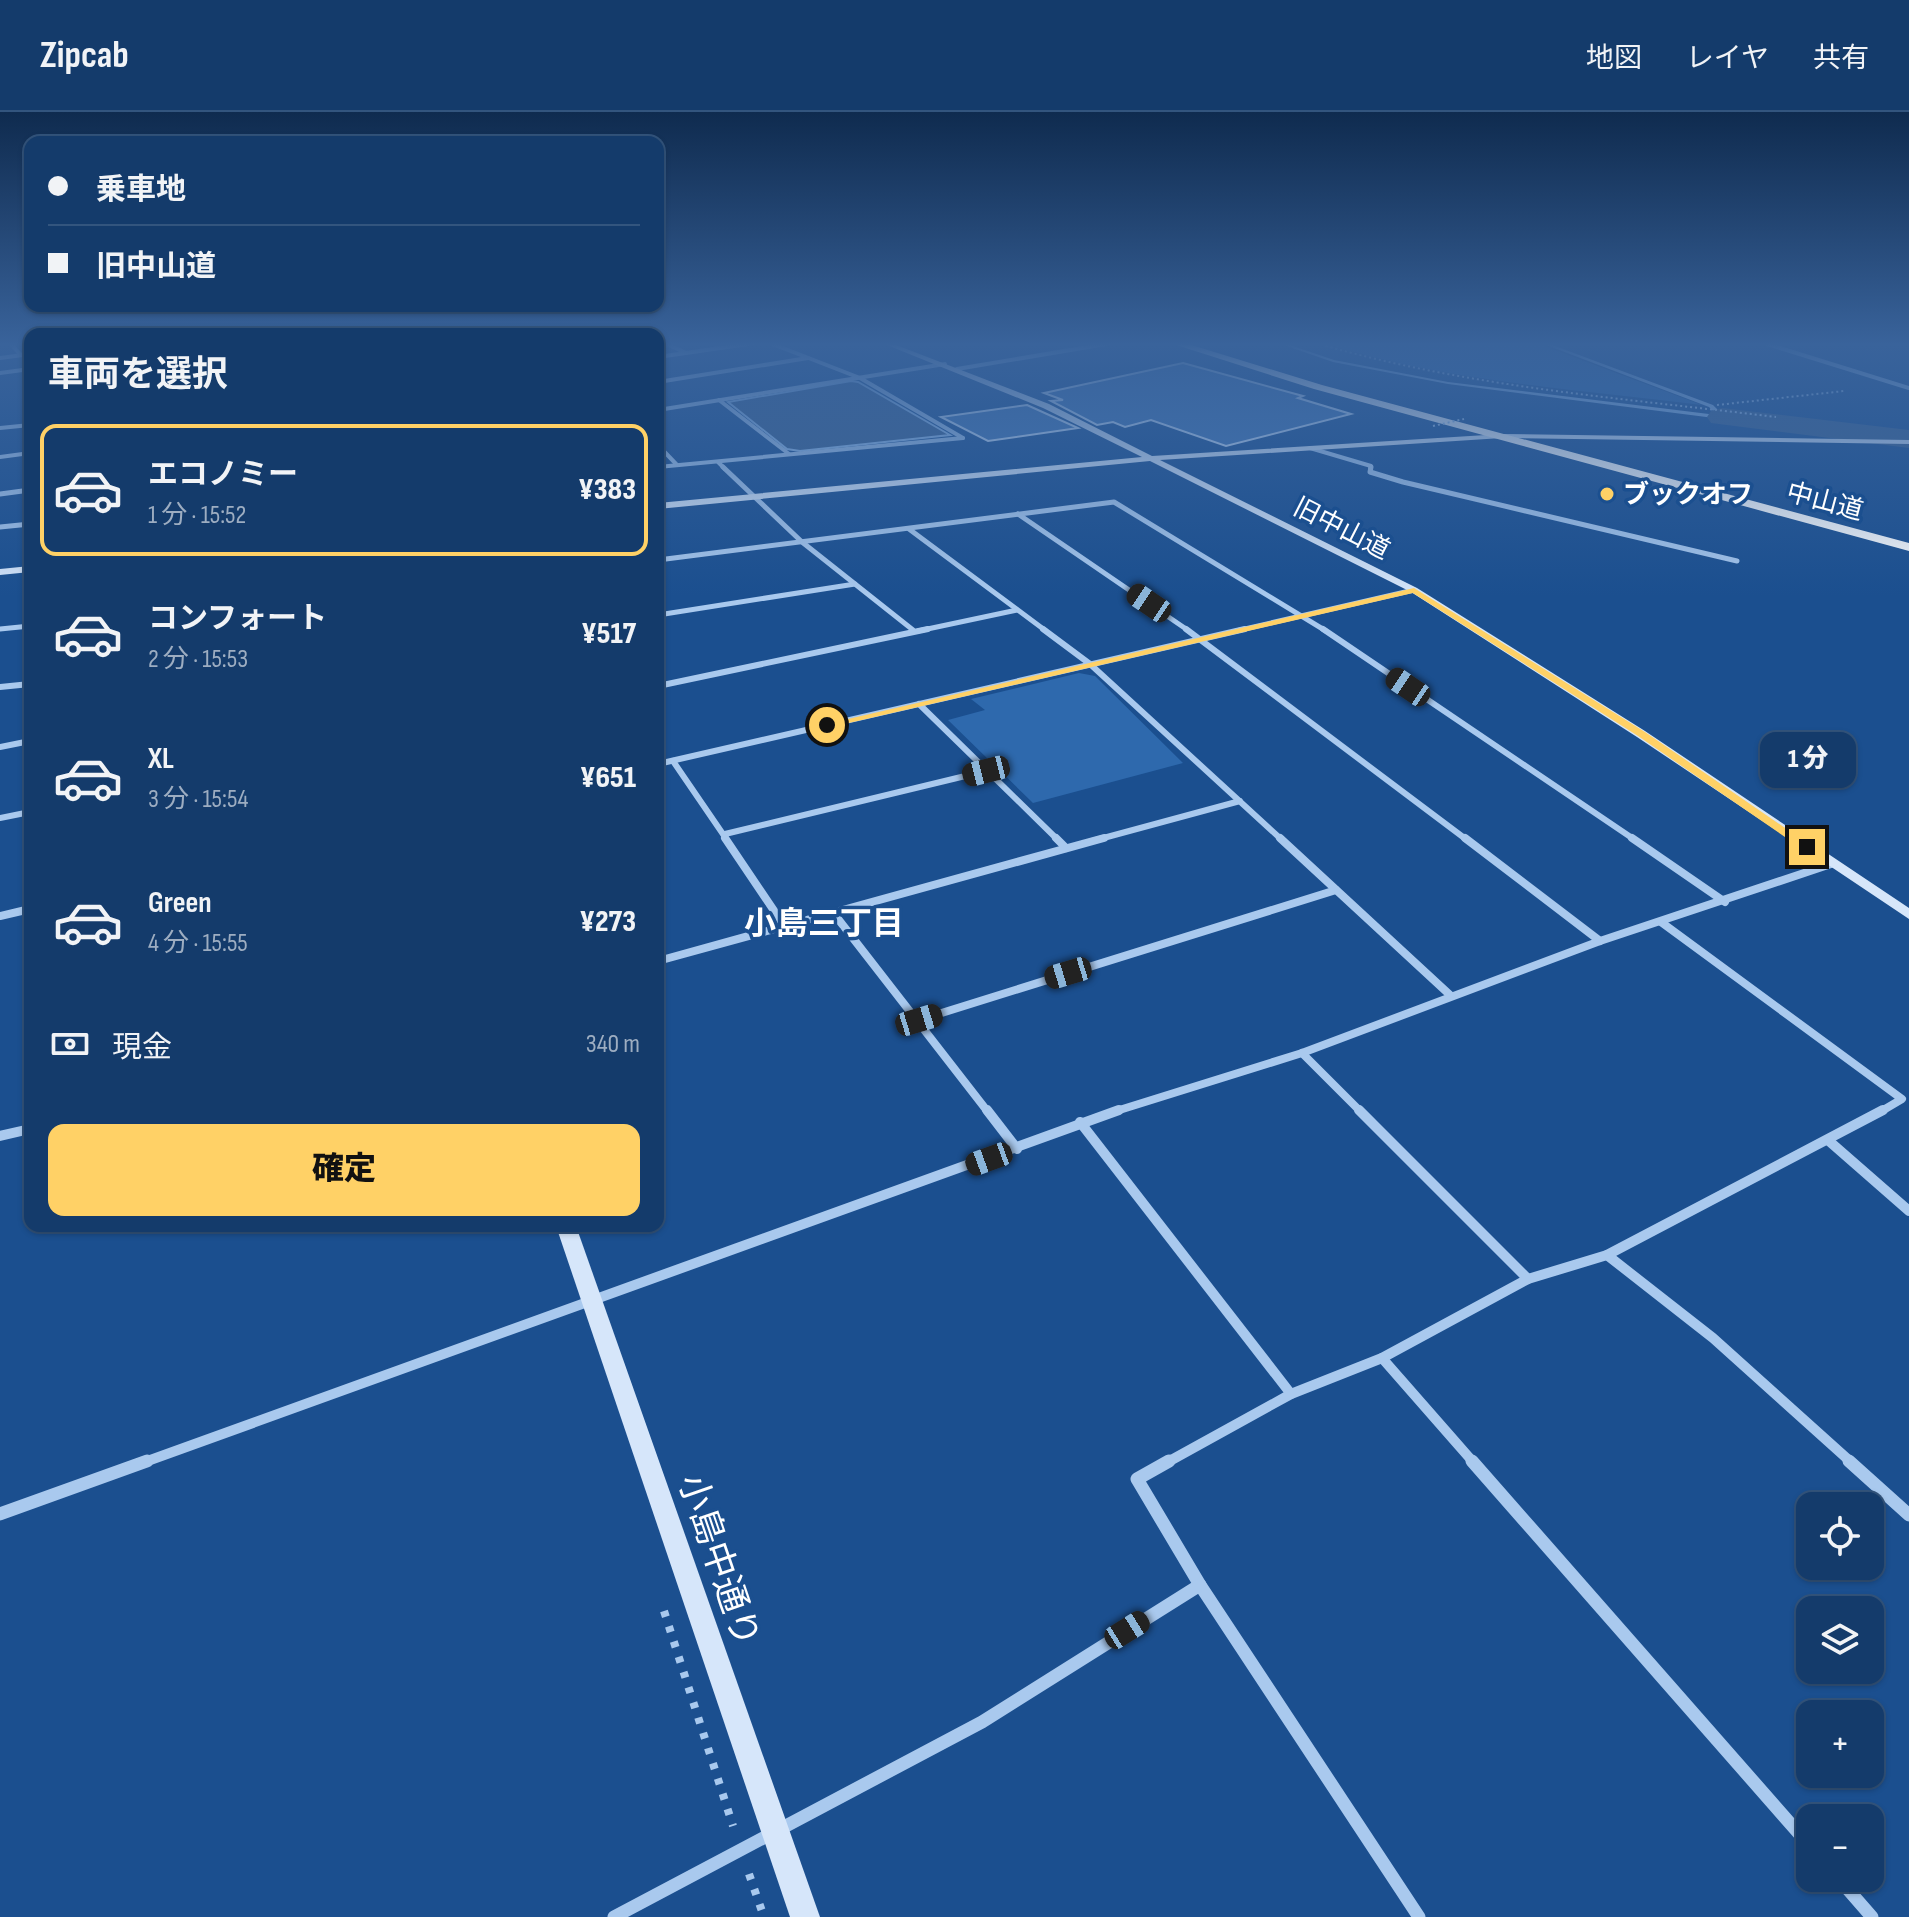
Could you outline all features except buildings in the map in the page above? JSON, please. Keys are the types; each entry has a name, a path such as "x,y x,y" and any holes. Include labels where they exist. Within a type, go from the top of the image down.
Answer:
{"highway":[{"name":"中山道","path":"1469,427 1909,547"}],"main road":[{"name":"旧中山道","path":"1091,427 1414,590 1641,734 1909,915"},
{"path":"664,505 1155,458 1502,436 1909,442"},
{"path":"0,572 24,570"},
{"name":"小島中通り","path":"568,1232 805,1917"}],"street":[{"path":"754,427 789,454"},
{"path":"664,466 963,438 945,427"},
{"path":"1310,448 1371,466 1370,472 1394,480 1507,505 1656,545 1737,561"},
{"path":"664,451 677,465"},
{"path":"0,457 24,454"},
{"path":"718,462 802,542 913,630"},
{"path":"1,492 24,490"},
{"path":"664,559 1114,502 1303,615 1725,902"},
{"path":"1018,514 1201,639 1600,941"},
{"path":"0,527 24,525"},
{"path":"909,529 1090,664 1450,995"},
{"path":"664,614 855,584"},
{"path":"664,763 1414,590"},
{"path":"664,685 1017,610"},
{"path":"0,629 24,627"},
{"path":"0,687 24,685"},
{"path":"919,704 1066,848"},
{"path":"0,747 24,742"},
{"path":"673,761 785,927"},
{"path":"725,834 986,771"},
{"path":"664,959 835,915 1240,801"},
{"path":"0,818 24,813"},
{"path":"0,1514 1017,1149 1080,1122 1302,1053 1600,941 1725,902 1831,864"},
{"path":"919,1020 1336,890"},
{"path":"0,916 24,910"},
{"path":"835,915 1017,1149"},
{"path":"1419,1917 1200,1585 1137,1479 1291,1394 1382,1358 1528,1279 1607,1255 1829,1141 1902,1099 1661,922"},
{"path":"1302,1053 1528,1279"},
{"path":"1080,1122 1291,1394"},
{"path":"0,1136 24,1130"},
{"path":"1829,1141 1909,1211"},
{"path":"1607,1255 1713,1338 1909,1515"},
{"path":"1382,1358 1796,1830"},
{"path":"614,1917 982,1722 1200,1585"},
{"path":"1850,1892 1872,1917"}],"shaded area":[{"path":"760,427 937,427 950,435 800,451 787,449"},
{"path":"1079,673 1095,676 1183,763 1033,803 948,720 985,710 971,699"}],"waterway":[{"path":"1809,427 1909,439"}],"place":[{"name":"ブックオフ","path":"1607,494"}],"district":[{"name":"小島三丁目","path":"824,923"}],"route":[{"path":"827,725 1414,590 1641,734 1807,847"}]}
